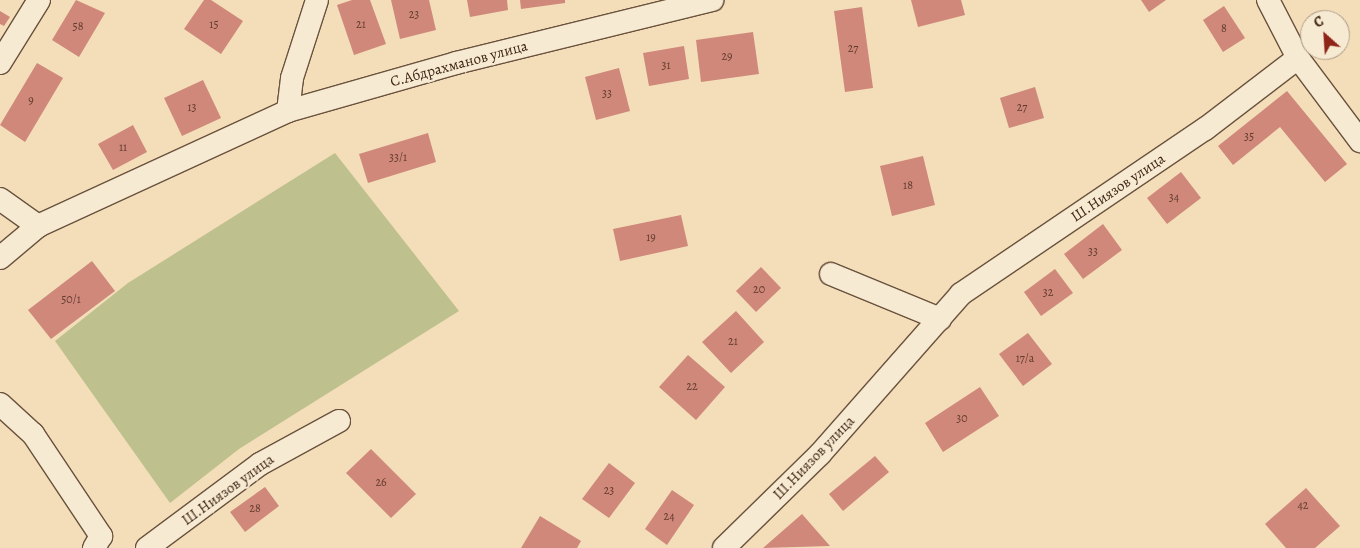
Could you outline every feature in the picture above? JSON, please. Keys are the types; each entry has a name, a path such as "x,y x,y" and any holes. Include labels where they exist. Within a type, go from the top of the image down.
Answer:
{"street":[{"path":"0,63 40,0"},
{"path":"288,111 292,78 317,0"},
{"name":"С.Абдрахманов улица","path":"0,258 38,226 288,111 631,18 712,0"},
{"path":"1268,0 1298,58 1360,141"},
{"name":"Ш.Ниязов улица","path":"724,548 820,454 961,294 1205,129 1298,58"},
{"path":"0,199 38,226"},
{"path":"831,274 940,319"},
{"path":"0,404 33,434 98,542"},
{"name":"Ш.Ниязов улица","path":"147,548 260,464 339,421"}],"green space":[{"path":"335,153 459,311 239,449 170,503 55,341 128,283"}],"building":[{"path":"76,0 105,13 79,57 52,40"},
{"path":"204,0 211,0 243,21 221,54 184,29"},
{"path":"352,0 370,0 386,44 354,55 337,5"},
{"path":"391,0 429,0 436,30 400,39"},
{"path":"467,0 507,0 508,10 470,17"},
{"path":"520,0 565,0 565,3 521,9"},
{"path":"911,0 961,0 965,15 918,27"},
{"path":"1141,0 1166,0 1149,12"},
{"path":"1224,6 1245,38 1223,52 1203,20"},
{"path":"862,7 873,88 845,92 834,11"},
{"path":"0,11 10,17 4,26 0,24"},
{"path":"753,32 759,74 701,82 696,40"},
{"path":"684,46 689,79 649,86 643,53"},
{"path":"37,63 63,78 25,142 0,125"},
{"path":"619,68 630,111 596,120 585,77"},
{"path":"203,80 221,118 182,136 164,98"},
{"path":"1035,87 1044,118 1009,128 1000,98"},
{"path":"1287,91 1347,164 1325,182 1280,127 1233,165 1218,146"},
{"path":"133,125 147,152 113,170 98,144"},
{"path":"428,133 436,162 368,183 359,154"},
{"path":"923,156 935,205 892,216 880,166"},
{"path":"1181,172 1201,198 1167,224 1147,198"},
{"path":"681,215 688,246 620,261 613,229"},
{"path":"1103,224 1122,250 1083,279 1064,254"},
{"path":"92,261 115,291 51,339 28,310"},
{"path":"761,267 781,288 756,312 736,291"},
{"path":"1055,269 1073,293 1041,316 1024,292"},
{"path":"736,311 764,342 731,373 702,342"},
{"path":"1028,333 1052,364 1023,386 999,354"},
{"path":"688,355 725,387 696,420 659,387"},
{"path":"980,387 999,416 943,452 925,423"},
{"path":"371,449 416,494 391,518 346,473"},
{"path":"875,456 889,472 843,511 829,494"},
{"path":"609,463 635,483 609,518 582,499"},
{"path":"265,487 279,506 245,532 230,512"},
{"path":"1306,488 1340,526 1315,548 1286,548 1265,524"},
{"path":"672,490 694,505 667,545 645,529"},
{"path":"802,514 830,546 763,548"},
{"path":"540,516 581,541 577,548 521,548"}]}
